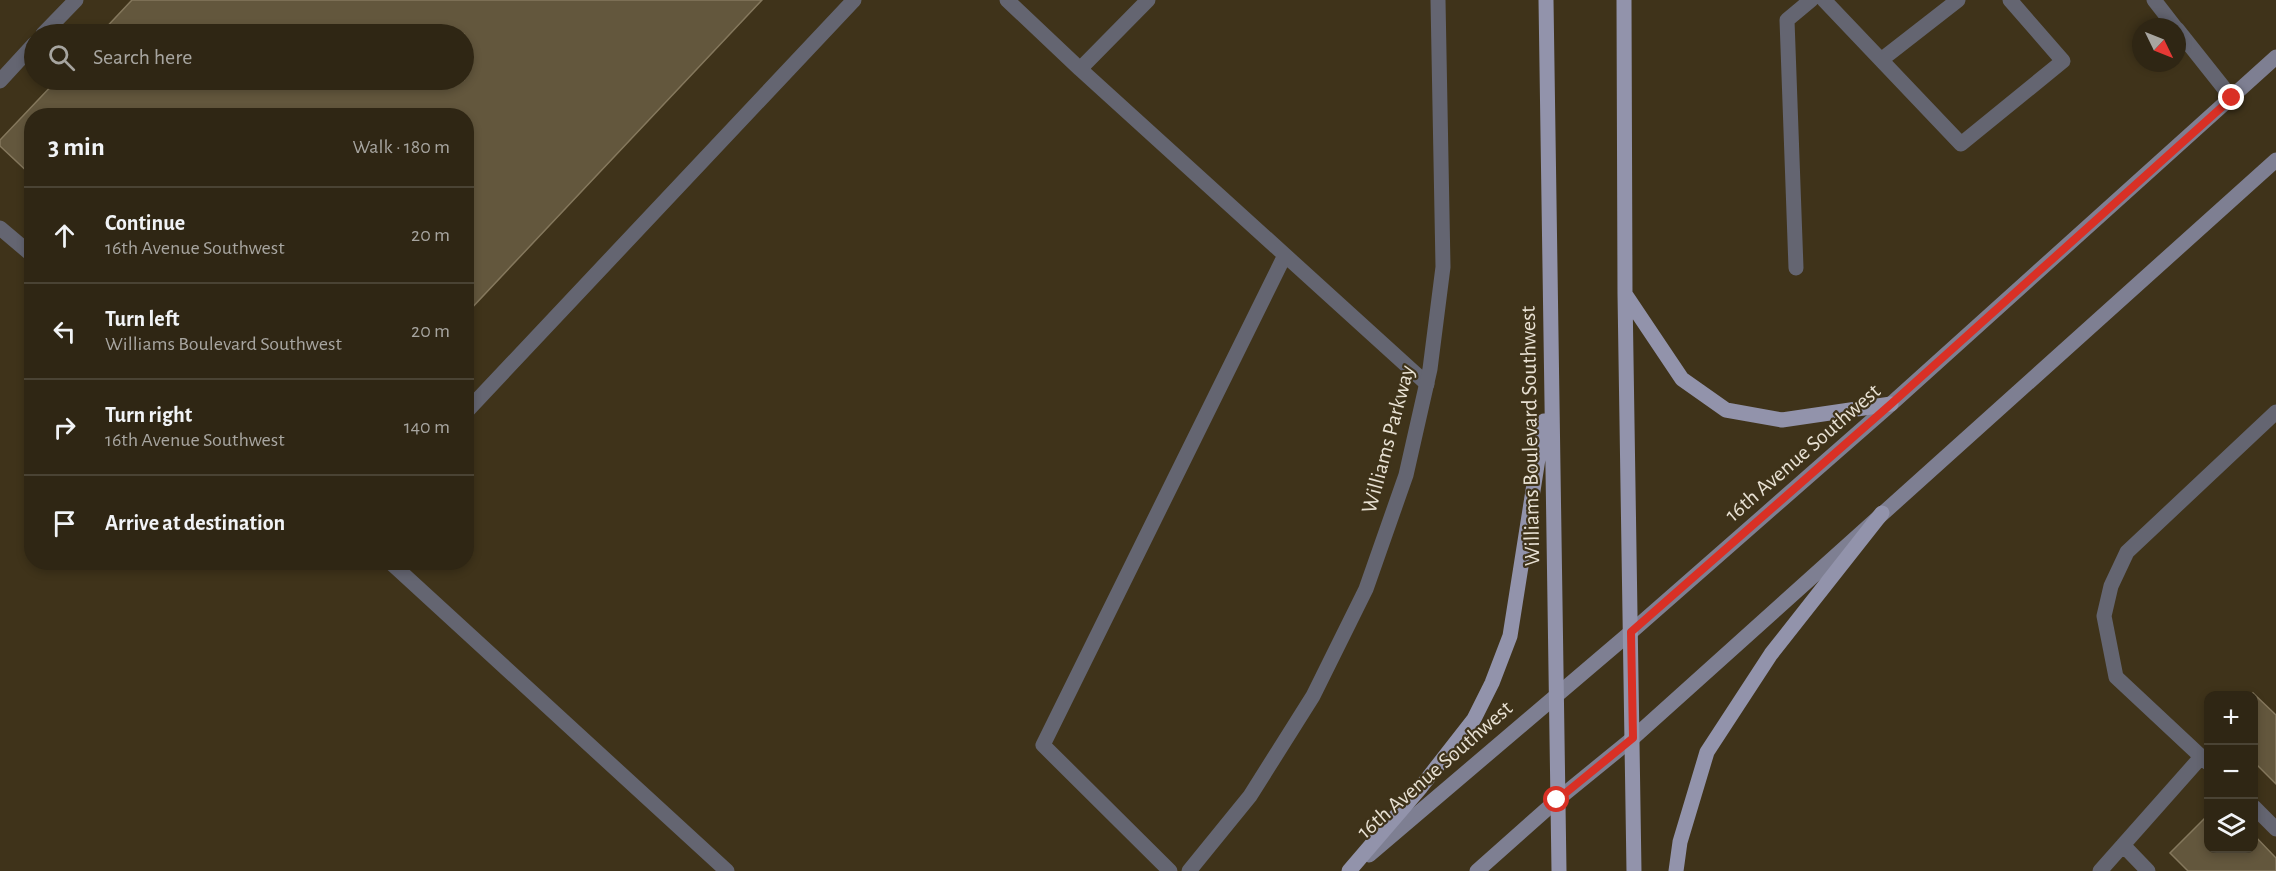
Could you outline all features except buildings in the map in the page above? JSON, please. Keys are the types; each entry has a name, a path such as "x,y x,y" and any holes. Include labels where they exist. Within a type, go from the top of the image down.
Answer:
{"main road":[{"name":"Williams Boulevard Southwest","path":"1546,0 1559,871"},
{"path":"1624,0 1625,294 1634,871"},
{"name":"16th Avenue Southwest","path":"1350,871 1631,632 1891,404 2276,57"},
{"path":"1477,871 1557,800 1633,738 2276,160"},
{"path":"1625,294 1682,379 1726,410 1782,420 1891,404"},
{"path":"1350,871 1474,719 1492,683 1510,636 1551,376"},
{"path":"1676,871 1680,842 1707,752 1771,654 1882,513"}],"street":[{"path":"53,24 76,0"},
{"path":"474,404 854,0"},
{"path":"1007,0 1427,384"},
{"path":"1080,69 1148,0"},
{"name":"Williams Parkway","path":"1189,871 1250,796 1306,706 1361,598 1406,475 1427,384 1443,267 1438,0"},
{"path":"1796,268 1787,20 1811,0"},
{"path":"1824,0 1961,144 2063,61 2010,0"},
{"path":"1881,60 1958,0"},
{"path":"2154,0 2168,18"},
{"path":"2186,40 2232,98"},
{"path":"0,81 24,55"},
{"path":"0,228 24,248"},
{"path":"1170,871 1043,745 1285,255"},
{"path":"2204,759 2116,677 2104,616 2111,586 2127,552 2276,412"},
{"path":"399,570 727,871"},
{"path":"2100,871 2204,761"},
{"path":"2258,812 2276,829"},
{"path":"2123,845 2148,871"}],"route":[{"path":"1557,800 1633,738 1631,632 1891,404 2232,98"}]}
